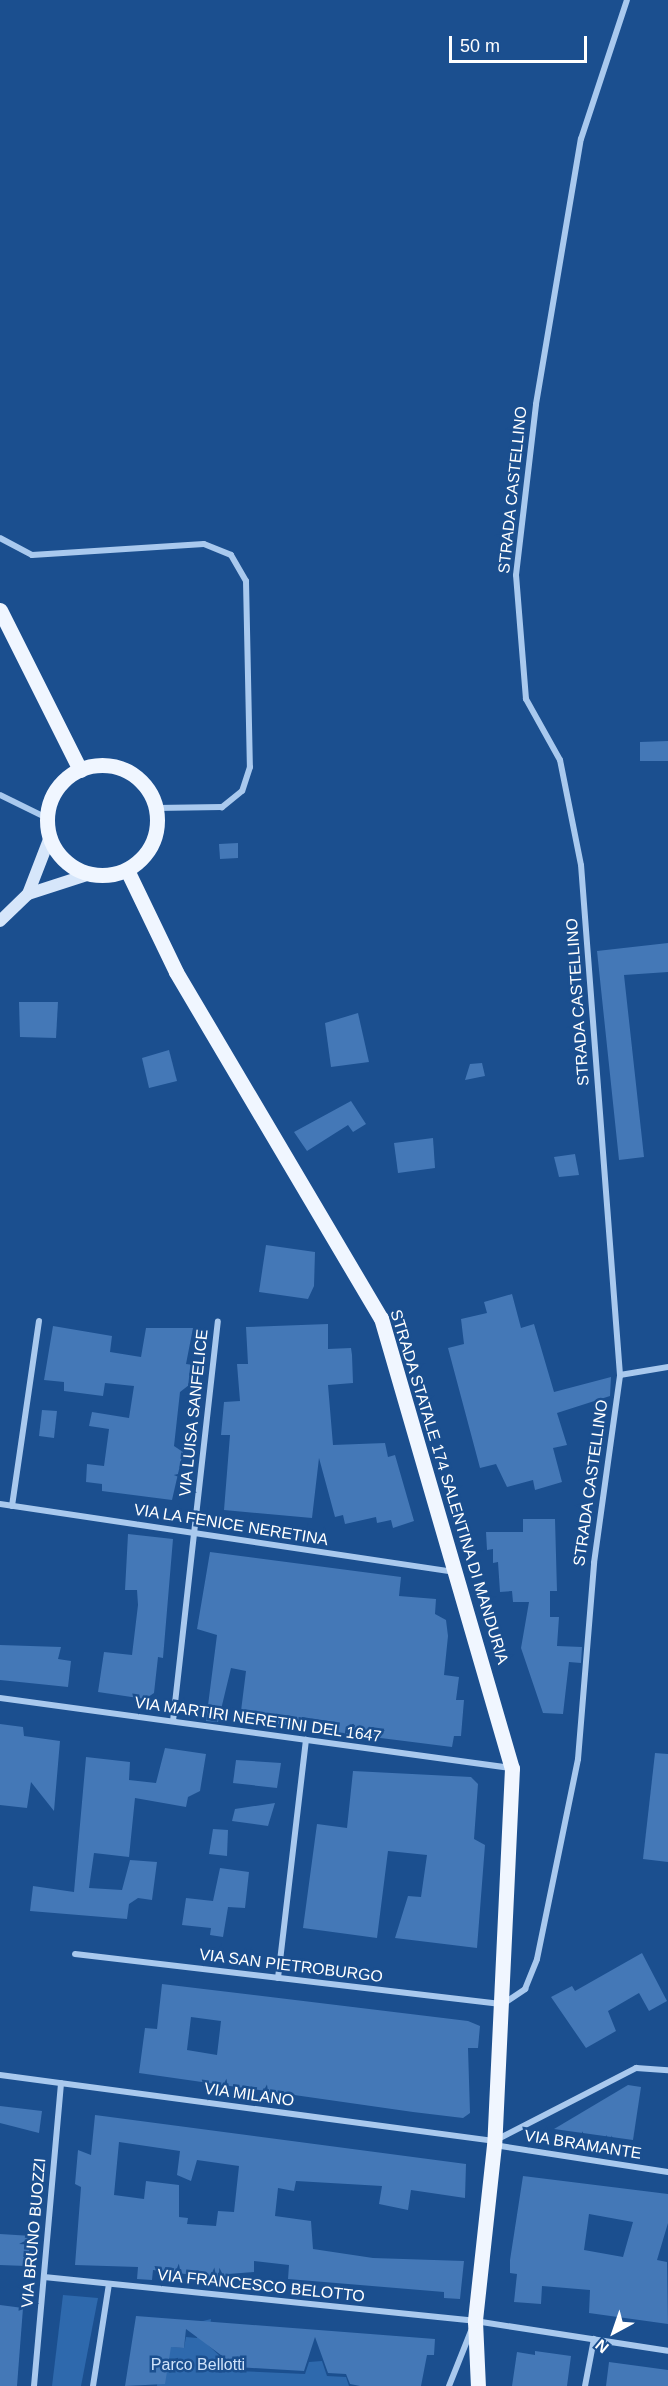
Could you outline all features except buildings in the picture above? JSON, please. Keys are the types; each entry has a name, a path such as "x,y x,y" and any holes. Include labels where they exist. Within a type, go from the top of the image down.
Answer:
{"main road":[{"path":"0,610 80,770"},
{"path":"112,766 127,771 145,787 156,808 152,844 127,870 90,874 58,854 50,837 47,818 57,789 80,770 112,766"},
{"name":"STRADA STATALE 174 SALENTINA DI MANDURIA","path":"127,870 176,972 381,1318 458,1573 512,1768 494,2143 475,2321 478,2386"}],"street":[{"name":"STRADA CASTELLINO","path":"502,2004 525,1989 537,1959 578,1759 594,1563 620,1375 581,865 560,760 526,699 516,575 536,404 581,139 627,0"},
{"path":"0,538 32,555 204,544 231,555 246,581 250,767 242,791 222,807 156,808"},
{"path":"0,795 47,818"},
{"path":"0,921 28,894 50,837"},
{"path":"28,894 90,874"},
{"path":"12,1506 39,1321"},
{"name":"VIA LUISA SANFELICE","path":"173,1721 218,1322"},
{"path":"620,1375 668,1367"},
{"name":"VIA LA FENICE NERETINA","path":"0,1504 458,1573"},
{"name":"VIA MARTIRI NERETINI DEL 1647","path":"0,1698 512,1768"},
{"path":"278,1978 306,1740"},
{"name":"VIA SAN PIETROBURGO","path":"75,1954 502,2004"},
{"path":"494,2143 636,2068 668,2070"},
{"name":"VIA MILANO","path":"0,2075 494,2143"},
{"name":"VIA BRUNO BUOZZI","path":"34,2386 62,2083"},
{"name":"VIA BRAMANTE","path":"494,2143 668,2172"},
{"name":"VIA FRANCESCO BELOTTO","path":"44,2277 475,2321 668,2351"},
{"path":"93,2386 109,2284"},
{"path":"449,2386 475,2321"},
{"path":"585,2386 594,2339"}],"green space":[{"path":"63,2295 98,2298 81,2386 52,2386"},
{"name":"Parco Bellotti","path":"211,2319 208,2345 236,2371 305,2374 309,2362 322,2361 327,2376 346,2377 349,2386 157,2386 161,2346 184,2348 186,2337 197,2338 199,2322"}]}
